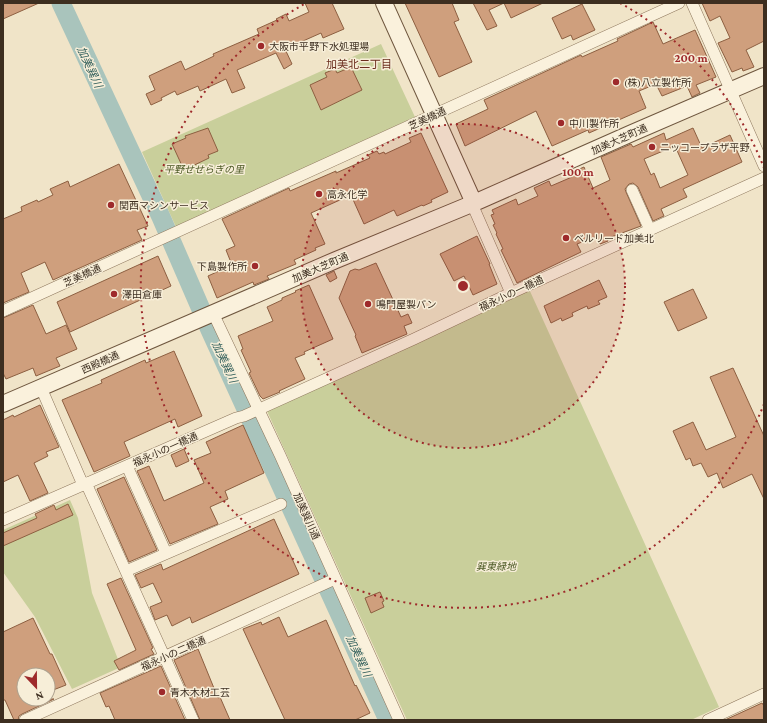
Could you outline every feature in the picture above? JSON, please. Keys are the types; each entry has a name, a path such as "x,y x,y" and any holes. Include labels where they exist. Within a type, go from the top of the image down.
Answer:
{"street":[{"path":"384,3 473,203 511,293"},
{"name":"芝美橋通","path":"3,311 679,3"},
{"path":"692,3 730,92 764,166"},
{"name":"加美大芝町通","path":"206,316 473,203 764,76"},
{"name":"福永小の一橋通","path":"3,520 414,339 511,293 764,178"},
{"path":"632,190 650,230"},
{"name":"西殿橋通","path":"3,404 206,316"},
{"name":"加美巽川通","path":"206,316 251,412 280,455 399,720"},
{"path":"39,389 42,390 193,720"},
{"path":"126,466 166,552"},
{"path":"126,571 166,552 280,504"},
{"name":"福永小の二橋通","path":"25,720 335,579"},
{"path":"709,720 764,694"}],"green space":[{"name":"平野せせらぎの里","path":"381,44 415,117 176,227 142,152"},
{"name":"巽東緑地","path":"529,289 719,707 691,720 407,720 267,411"},
{"path":"70,500 78,518 92,593 121,667 72,689 35,617 3,572 3,530"}],"building":[{"path":"3,3 39,3 3,19"},
{"path":"305,3 332,3 344,29 323,38 321,33 285,49 292,64 284,69 276,53 237,70 245,88 232,93 226,79 200,91 198,86 177,95 175,91 161,98 162,100 151,105 146,94 155,90 149,76 181,61 185,70 214,56 213,54 259,34 257,29 286,14 289,21 309,12"},
{"path":"405,3 452,3 459,20 454,22 472,62 439,77"},
{"path":"473,3 504,3 489,10 497,26 487,30"},
{"path":"504,3 543,3 511,18"},
{"path":"702,3 764,3 764,41 746,50 754,67 743,71 742,68 732,72 718,43 730,38 720,16 710,21"},
{"path":"582,4 595,30 573,40 571,35 562,39 552,18"},
{"path":"653,22 663,44 695,30 716,77 696,85 700,93 692,97 687,86 662,96 656,84 639,91 646,108 589,133 588,130 552,146 536,111 465,146 456,124 488,109 484,100 581,55 582,57 618,41 617,39"},
{"path":"351,67 362,90 321,110 310,85 327,77 325,73 335,69 337,73"},
{"path":"208,128 218,151 208,155 209,158 184,170 172,144 186,138 185,136"},
{"path":"693,128 702,148 730,135 742,162 683,189 687,197 661,209 664,216 653,221 638,187 633,183 629,184 625,189 641,226 611,237 607,239 608,241 600,244 597,236 577,244 581,252 517,283 501,250 503,249 493,225 495,224 491,215 494,214 492,210 516,199 518,205 538,196 534,188 549,181 551,186 572,177 570,173 584,167 593,188 610,180 601,157 631,144 633,147 664,133 666,140","holes":["675,146 688,175 660,188 654,173 651,175 644,159"]},
{"path":"421,133 448,192 431,200 432,202 397,216 394,210 364,224 351,195 311,213 325,244 315,248 316,250 294,260 296,264 267,276 269,279 254,285 253,282 217,298 208,276 232,265 226,250 235,246 222,219 289,188 290,191 336,171 336,173 370,158 368,155 377,151 379,154 384,152 385,154 411,142 409,138"},
{"path":"119,164 148,226 137,230 142,240 53,280 45,262 21,273 29,292 3,303 3,219 22,211 21,207 37,200 38,202 53,195 50,189 68,181 70,187"},
{"path":"477,236 490,264 497,284 473,295 464,276 454,281 440,254"},
{"name":"澤田倉庫","path":"158,256 171,286 70,332 57,302"},
{"name":"鳴門屋製パン","path":"376,263 401,317 408,314 412,323 404,326 407,334 362,353 355,336 356,335 339,298 350,271 355,269 359,270"},
{"path":"334,271 337,278 330,282 326,275"},
{"path":"599,280 607,297 598,301 600,304 588,309 587,306 572,313 573,316 562,321 561,318 551,323 544,306"},
{"path":"309,285 333,339 304,352 305,354 295,358 305,379 263,399 260,396 249,373 251,372 241,350 243,349 238,336 273,321 267,307"},
{"path":"693,289 707,318 678,331 664,302"},
{"path":"33,305 46,334 66,325 77,349 56,358 60,366 36,376 33,368 6,379 3,373 3,318"},
{"path":"174,351 202,416 178,427 175,419 124,442 130,456 94,472 62,400 102,383 101,380 145,360 146,363"},
{"path":"733,368 764,436 764,499 752,474 723,488 717,473 708,477 701,463 693,466 690,458 686,460 673,431 693,422 706,450 736,437 710,377"},
{"path":"40,405 59,447 46,452 48,456 34,463 48,493 30,501 18,475 3,482 3,420 13,415 14,417"},
{"path":"243,425 264,473 225,491 228,499 210,507 218,524 170,544 137,471 149,466 164,501 204,483 194,460 211,453 206,442"},
{"path":"184,449 189,461 176,467 171,455"},
{"path":"124,477 157,550 129,562 97,489"},
{"path":"68,504 73,515 3,546 3,533 37,518 35,514 54,505 56,510"},
{"path":"274,519 299,574 192,623 190,617 172,626 167,615 155,620 150,607 162,602 153,583 141,588 135,575 161,564 163,570"},
{"path":"121,578 153,648 151,649 154,654 119,670 114,661 136,650 107,584"},
{"path":"380,592 384,601 382,602 384,607 371,613 365,598"},
{"path":"279,617 288,637 326,620 355,686 356,685 370,713 355,720 285,720 243,629 261,622 262,625"},
{"path":"33,618 66,685 56,689 56,667 16,667 16,707 37,707 19,716 18,720 14,720 5,700 3,700 3,632"},
{"path":"198,649 218,698 220,697 230,720 200,720 174,660"},
{"path":"161,666 185,720 115,720 109,706 106,707 100,693"},
{"path":"762,703 764,706 764,720 725,720"}],"waterway":[{"name":"加美巽川","path":"61,3 161,217 210,330 388,720"}],"place":[{"name":"大阪市平野下水処理場","path":"261,46"},
{"name":"(株)八立製作所","path":"616,82"},
{"name":"中川製作所","path":"561,123"},
{"name":"ニッコープラザ平野","path":"652,147"},
{"name":"高永化学","path":"319,194"},
{"name":"関西マシンサービス","path":"111,205"},
{"name":"ベルリード加美北","path":"566,238"},
{"name":"下島製作所","path":"255,266"},
{"name":"澤田倉庫","path":"114,294"},
{"name":"鳴門屋製パン","path":"368,304"},
{"name":"青木木材工芸","path":"162,692"}],"district":[{"name":"加美北二丁目","path":"359,64"}]}
